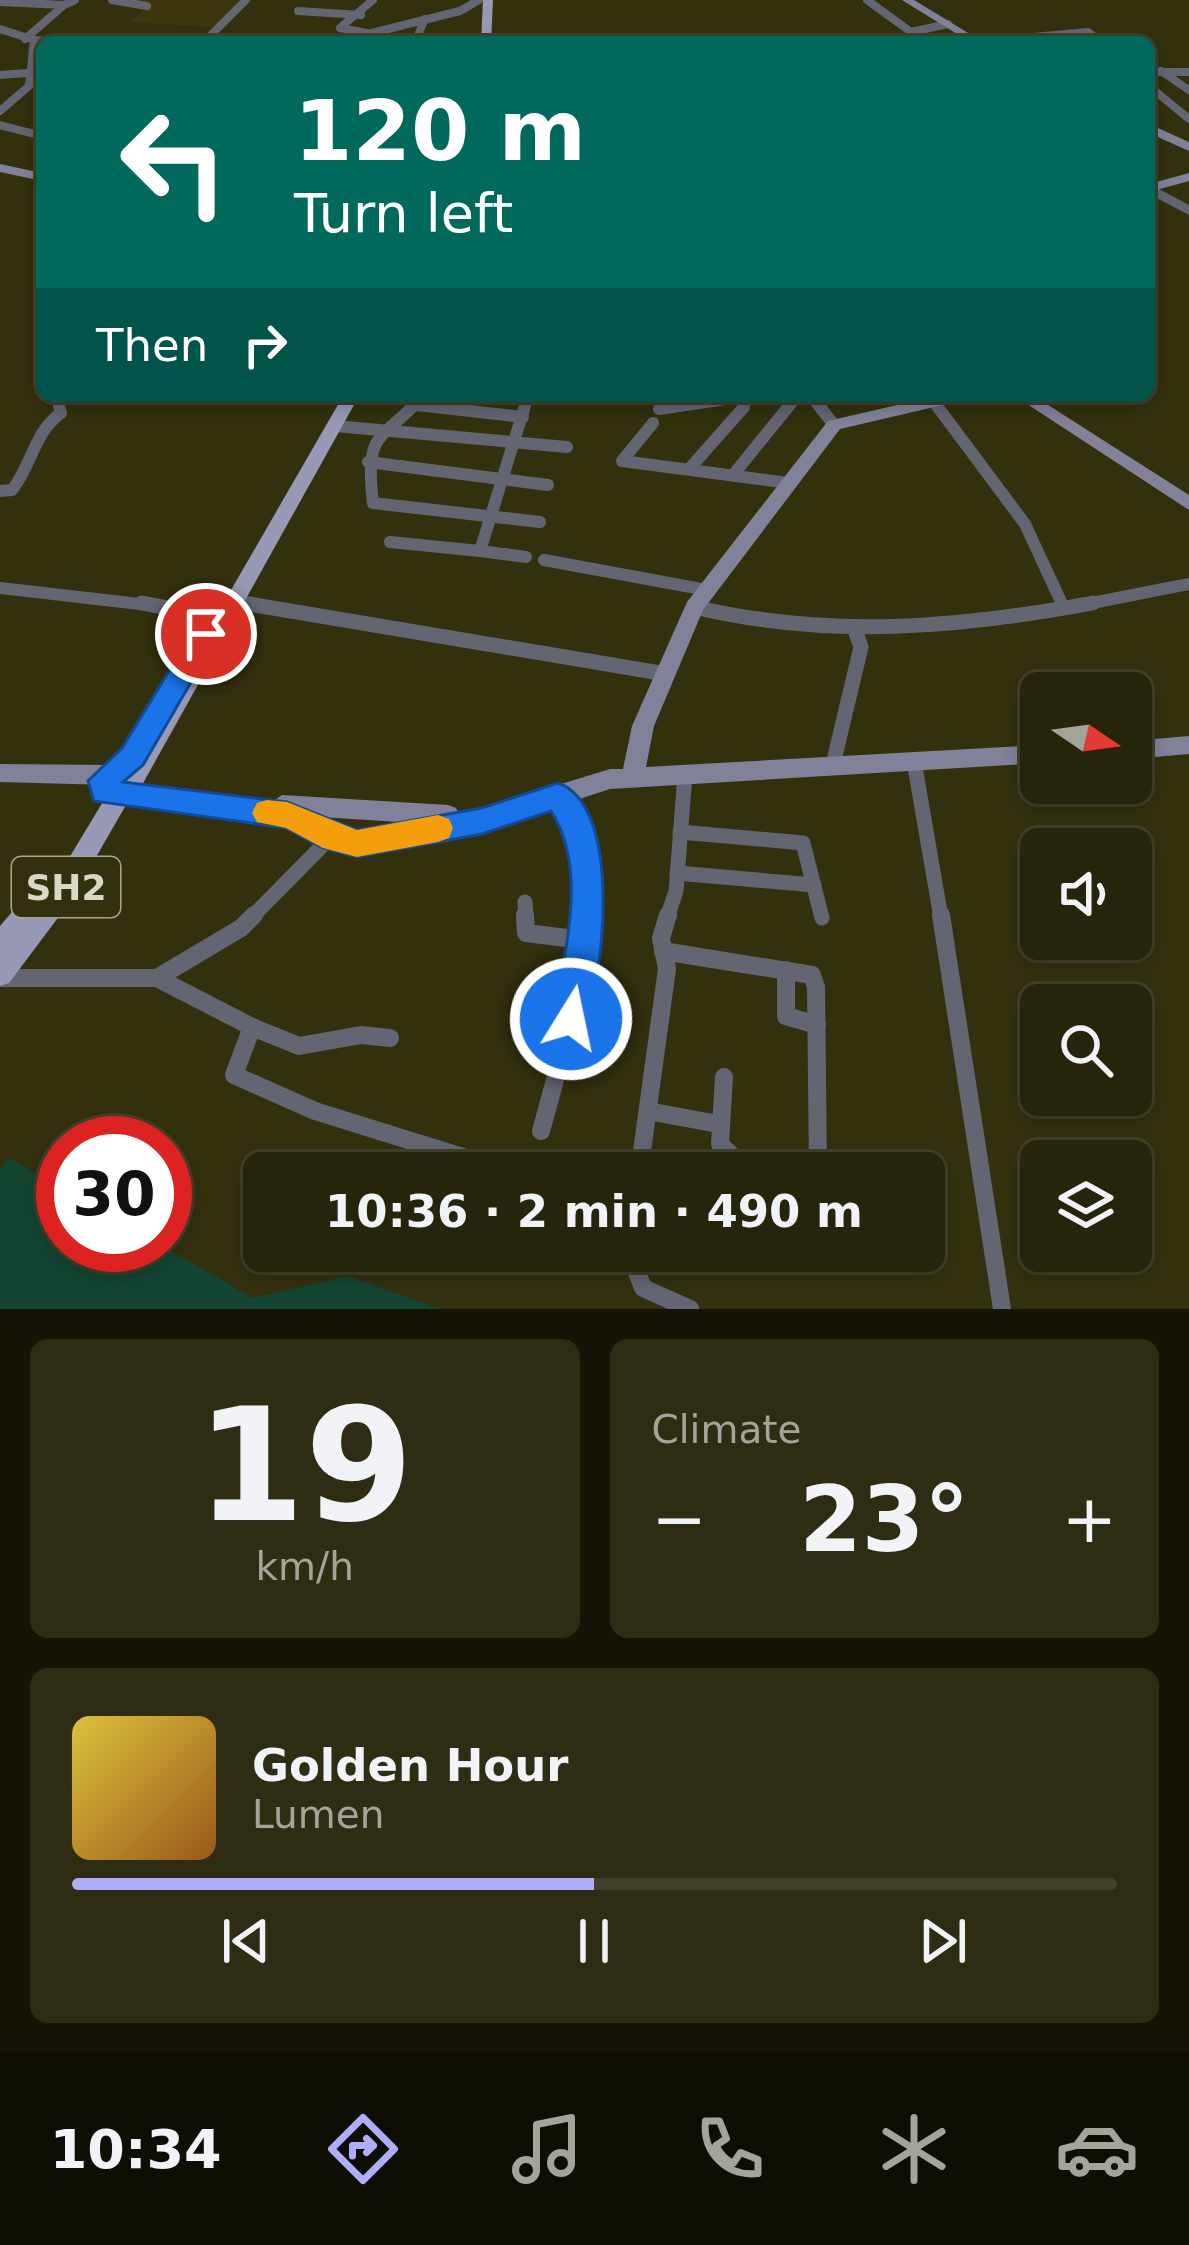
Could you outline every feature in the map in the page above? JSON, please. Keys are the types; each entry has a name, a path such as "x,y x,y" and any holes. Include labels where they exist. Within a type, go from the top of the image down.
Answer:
{"main road":[{"path":"487,0 488,36"},
{"path":"487,0 488,36"},
{"path":"907,0 968,36"},
{"path":"1155,131 1189,147"},
{"path":"0,168 36,176"},
{"path":"1155,190 1189,179"},
{"name":"SH2","path":"0,945 54,881 97,816 343,402"},
{"name":"SH2","path":"0,976 63,891 115,784 234,601 344,402"},
{"path":"634,773 643,726 701,598 788,483 835,425 934,402"},
{"path":"1032,402 1189,503"},
{"path":"1152,738 1189,735"},
{"path":"1152,748 1189,745"},
{"path":"115,784 287,815 344,840 480,816 634,773 1020,746"},
{"path":"480,816 607,770 685,774 1020,755"},
{"path":"0,777 152,787 429,823"},
{"path":"344,840 340,818 359,812"}],"street":[{"path":"29,40 75,0"},
{"path":"210,36 246,0"},
{"path":"372,33 340,28 361,15 373,0"},
{"path":"360,36 487,0"},
{"path":"867,0 916,36"},
{"path":"119,1 147,6"},
{"path":"0,2 64,5"},
{"path":"298,11 361,15"},
{"path":"460,11 486,15"},
{"path":"418,36 425,20"},
{"path":"911,32 948,24"},
{"path":"0,29 36,40"},
{"path":"1060,36 1088,32 1093,36"},
{"path":"0,111 29,86 33,61 29,40"},
{"path":"0,75 33,61"},
{"path":"1161,70 1189,90"},
{"path":"1155,71 1189,71"},
{"path":"29,86 36,87"},
{"path":"1155,91 1189,119"},
{"path":"0,125 36,134"},
{"path":"1155,193 1189,210"},
{"path":"0,490 12,490 29,472 37,432 61,413 58,402"},
{"path":"417,402 382,428 368,462 373,503 540,523"},
{"path":"432,402 523,417"},
{"path":"480,551 527,402"},
{"path":"690,468 744,402"},
{"path":"659,409 744,402"},
{"path":"733,475 792,402"},
{"path":"820,402 835,425"},
{"path":"934,402 1025,524 1063,606"},
{"path":"653,423 622,460 788,483"},
{"path":"334,426 567,447"},
{"path":"368,462 548,485"},
{"path":"390,542 526,557"},
{"path":"544,560 701,598 776,628 855,630 968,622 1189,584"},
{"path":"0,588 60,590 215,617"},
{"path":"234,601 666,674"},
{"path":"835,756 861,647 855,630"},
{"path":"914,761 967,1064 1002,1309"},
{"path":"642,1152 667,970 661,938 677,873 685,774"},
{"path":"541,1131 557,1084 584,940 582,832 558,796"},
{"path":"680,832 802,843 822,919"},
{"path":"303,868 344,840"},
{"path":"157,978 242,928 303,868 344,840"},
{"path":"677,873 814,885"},
{"path":"525,902 526,933 584,940"},
{"path":"663,951 812,975 818,1152"},
{"path":"786,970 786,1016 817,1024"},
{"path":"0,976 157,978 285,1043 310,1047 362,1033 390,1039"},
{"path":"252,1027 234,1076 315,1111 447,1152"},
{"path":"724,1077 718,1124 720,1144 728,1152"},
{"path":"647,1111 718,1124"},
{"path":"637,1272 643,1288 690,1309"}],"shaded area":[{"path":"131,0 242,0 226,28 130,22 151,4"}],"green space":[{"path":"9,1158 36,1174 36,1272 192,1272 192,1263 253,1298 348,1276 440,1309 0,1309 0,1171"}],"slow traffic":[{"path":"267,813 287,815 334,839 357,844 438,828"}],"route":[{"path":"206,634 133,756 104,781 104,792 287,815 334,839 357,844 482,821 558,796 582,832 585,856 586,918 571,1019"}]}
